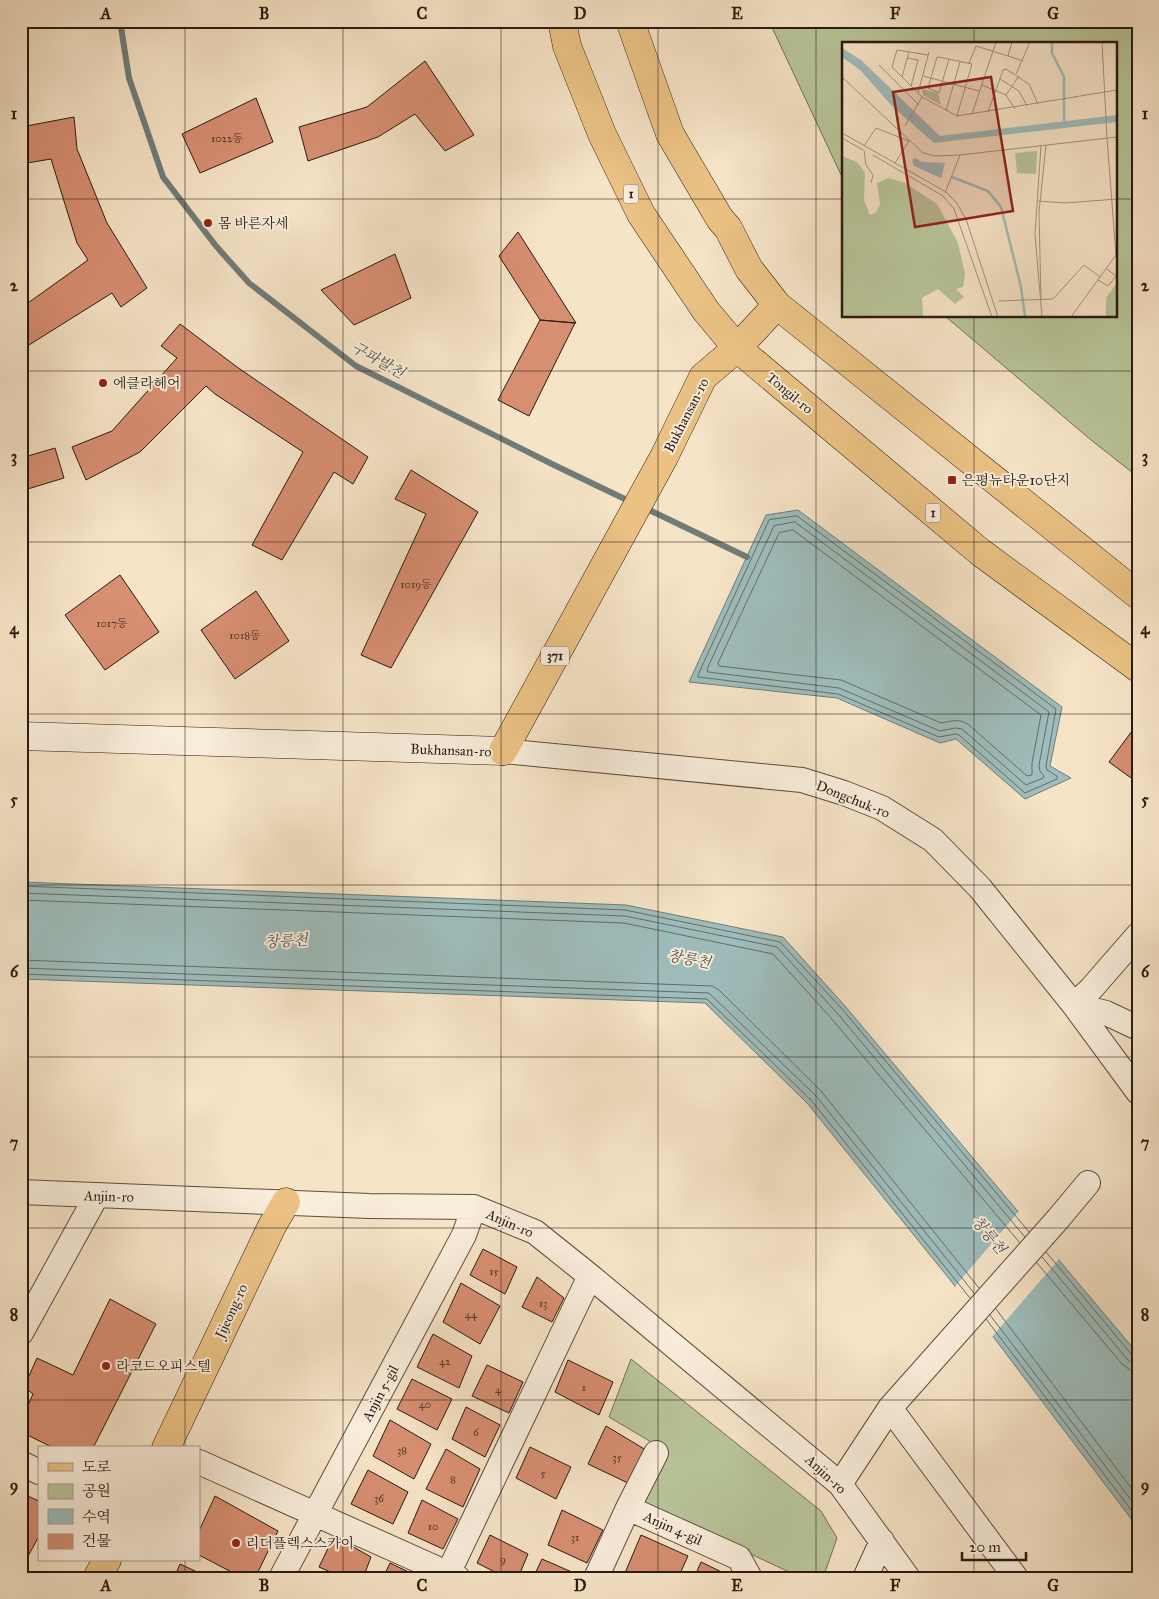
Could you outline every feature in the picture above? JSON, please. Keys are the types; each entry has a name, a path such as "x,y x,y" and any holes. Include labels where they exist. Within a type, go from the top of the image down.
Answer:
{"main road":[{"name":"Tongil-ro","path":"562,21 567,46 602,134 641,214 706,311 736,348 980,552 1138,668"},
{"path":"630,21 670,134 720,219 728,228 749,269 777,305 1138,595"},
{"name":"Bukhansan-ro","path":"21,736 503,751 664,457 703,377 736,348 777,305"},
{"name":"Jijeong-ro","path":"167,1446 272,1226 286,1202"},
{"path":"97,1578 105,1562"}],"street":[{"name":"Dongchuk-ro","path":"503,751 802,780 844,793 882,808 933,840 980,888 1074,1005 1138,1092"},
{"path":"1074,1005 1091,989 1138,934"},
{"path":"1074,1005 1106,1013 1138,1028"},
{"path":"840,1484 890,1408 1058,1220 1088,1183"},
{"name":"Anjin-ro","path":"21,1192 230,1202 474,1207 535,1232 840,1484 908,1578"},
{"path":"21,1333 98,1195"},
{"name":"Anjin 5-gil","path":"281,1578 464,1235 474,1207"},
{"path":"200,1462 451,1576 590,1276"},
{"path":"890,1408 1016,1578"},
{"path":"628,1508 656,1453"},
{"path":"21,1463 38,1472"},
{"name":"Anjin 4-gil","path":"596,1578 628,1508 740,1558 750,1578"},
{"path":"864,1578 882,1541"}],"green space":[{"path":"769,21 1138,21 1138,477 1091,440 947,318 1116,318 1116,42 842,42 842,177"},
{"path":"631,1359 821,1511 837,1538 823,1578 802,1578 644,1504 668,1452 609,1417"}],"water":[{"path":"798,510 1062,707 1050,766 1071,778 1025,799 956,739 940,743 837,698 689,682 766,515"},
{"name":"창릉천","path":"21,882 626,905 783,937 845,1006 1138,1354 1138,1528 951,1281 807,1103 705,1003 21,979"}],"pier":[{"path":"1020,1210 1060,1258 991,1338 953,1289"}],"building":[{"path":"425,61 474,135 445,151 415,114 378,137 308,161 299,127 367,107"},
{"path":"256,98 273,142 200,173 182,134"},
{"path":"74,117 77,149 107,223 147,288 121,307 112,293 21,350 21,308 88,260 77,243 51,159 21,164 21,127"},
{"path":"518,232 576,323 540,320 499,256"},
{"path":"395,254 411,298 354,325 321,290"},
{"path":"540,320 575,323 529,416 498,400"},
{"path":"180,324 237,367 368,457 353,484 334,472 282,560 252,545 303,452 215,394 206,386 140,452 86,480 72,447 112,431 177,358 161,346"},
{"path":"55,448 64,478 21,491 21,458"},
{"path":"411,470 478,512 391,668 361,655 426,514 395,499"},
{"path":"120,575 159,632 105,670 65,615"},
{"path":"256,591 289,641 235,679 201,630"},
{"path":"1138,723 1138,783 1109,762"},
{"path":"483,1249 517,1267 505,1294 470,1275"},
{"path":"537,1277 564,1298 552,1322 522,1307"},
{"path":"461,1283 500,1306 480,1344 443,1322"},
{"name":"라코드오피스텔","path":"110,1299 156,1324 94,1446 50,1446 21,1432 21,1421 33,1394 24,1387 37,1358 73,1375"},
{"path":"433,1334 472,1356 459,1388 417,1367"},
{"path":"568,1360 613,1382 599,1415 555,1392"},
{"path":"487,1365 523,1382 509,1413 472,1396"},
{"path":"412,1379 452,1399 437,1430 397,1409"},
{"path":"466,1407 500,1425 485,1457 452,1439"},
{"path":"390,1420 431,1444 414,1479 373,1456"},
{"path":"606,1426 646,1450 630,1484 588,1464"},
{"path":"530,1447 571,1467 556,1499 516,1478"},
{"path":"446,1449 480,1469 463,1507 426,1489"},
{"path":"368,1470 408,1492 393,1524 351,1504"},
{"path":"21,1493 38,1501 38,1538 26,1560 21,1558"},
{"name":"리더플렉스스카이","path":"215,1496 278,1531 255,1578 243,1578 200,1556 200,1529"},
{"path":"422,1500 458,1519 443,1549 408,1533"},
{"path":"562,1510 603,1530 587,1563 548,1545"},
{"path":"490,1535 528,1554 518,1578 507,1578 477,1563"},
{"path":"641,1535 688,1556 678,1578 636,1578 625,1573"},
{"path":"334,1536 371,1557 363,1578 344,1578 319,1567"},
{"path":"542,1559 581,1576 580,1578 533,1578"},
{"path":"701,1562 734,1578 694,1578"},
{"path":"390,1563 421,1578 383,1578"},
{"path":"180,1564 210,1578 174,1578"}],"waterway":[{"name":"구파발천","path":"120,21 129,78 163,177 216,246 249,283 356,366 631,502"},
{"name":"구파발천","path":"643,507 747,557"}],"place":[{"name":"몸 바른자세","path":"208,223"},
{"name":"에클라헤어","path":"103,383"},
{"name":"은평뉴타운10단지","path":"952,480"},
{"name":"라코드오피스텔","path":"106,1366"},
{"name":"리더플렉스스카이","path":"236,1543"}]}
